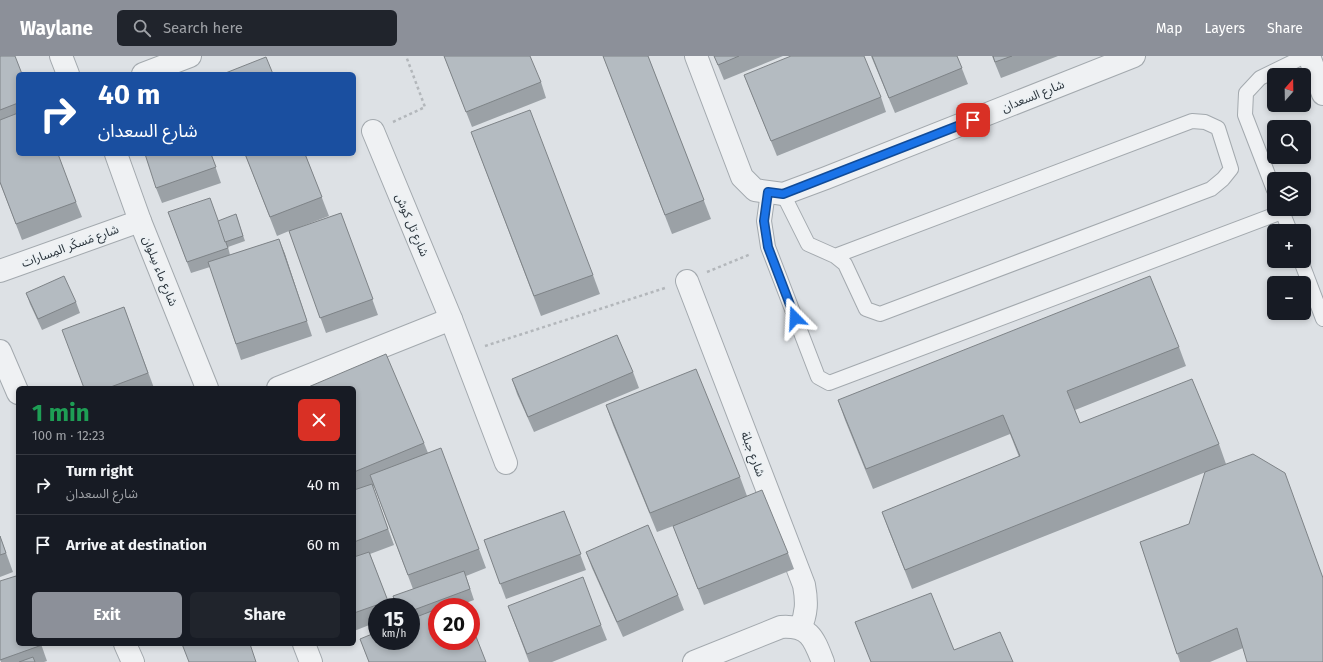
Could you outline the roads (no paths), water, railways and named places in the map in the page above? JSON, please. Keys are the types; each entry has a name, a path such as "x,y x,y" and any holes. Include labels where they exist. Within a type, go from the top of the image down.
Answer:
{"street":[{"path":"61,56 67,72"},
{"path":"148,72 190,56"},
{"path":"696,56 742,176 755,190 776,193"},
{"name":"شارع السعدان","path":"776,193 826,178 1134,56"},
{"path":"1308,56 1323,94"},
{"name":"شارع تل كوش","path":"373,130 451,319 506,462"},
{"name":"شارع ماء سِلوان","path":"117,156 140,221 207,386"},
{"name":"شارع مَسكَر المِسارات","path":"0,271 140,221"},
{"name":"شارع جبلة","path":"687,281 804,585 806,608 804,619 800,628"},
{"path":"283,386 451,319"},
{"path":"0,351 16,388"},
{"path":"694,662 781,627 791,626 800,628 815,640 823,662"},
{"path":"126,646 133,662"},
{"path":"305,646 311,662"}],"lane":[{"path":"1267,172 1245,115 1246,93 1260,78 1305,56"},
{"path":"776,193 808,244 835,256 845,264 866,309 880,314 1211,189 1223,179 1231,169 1218,128 1205,122 1192,121 835,256"},
{"path":"776,193 764,221 768,247 818,377 829,383 1267,216"},
{"path":"1304,268 1323,319"}]}
